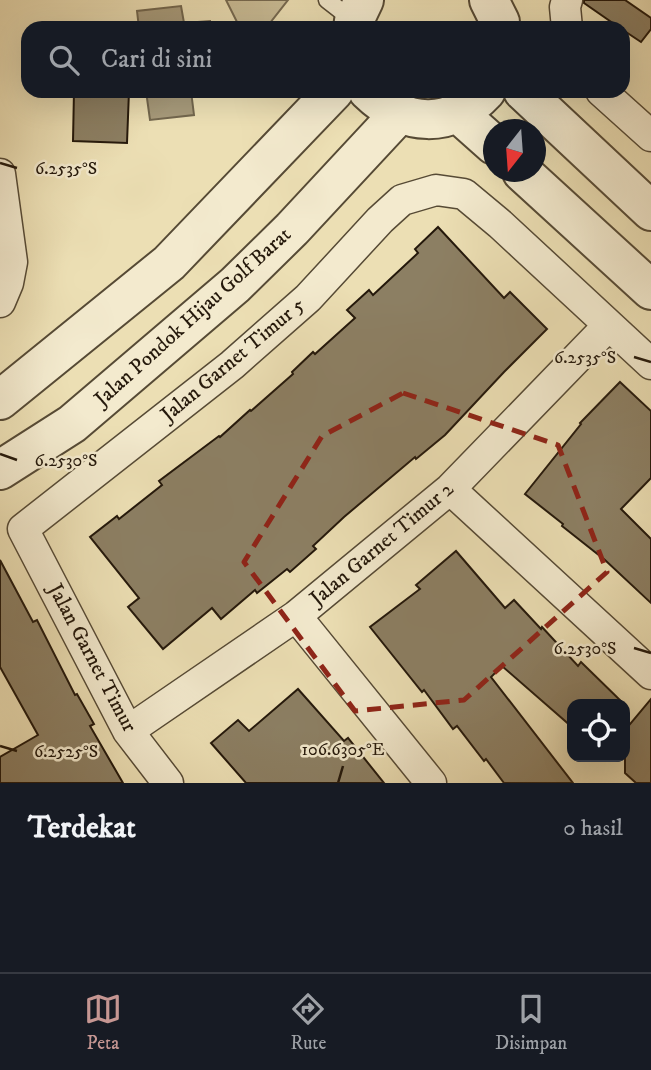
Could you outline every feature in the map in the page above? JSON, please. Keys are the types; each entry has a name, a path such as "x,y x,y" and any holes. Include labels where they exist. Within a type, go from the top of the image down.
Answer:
{"street":[{"path":"489,0 500,21"},
{"path":"566,0 566,21"},
{"path":"0,400 169,263 327,98"},
{"path":"375,98 399,114 419,119 439,119 472,102 483,124"},
{"path":"530,98 651,211"},
{"path":"609,98 651,136"},
{"name":"Jalan Pondok Hijau Golf Barat","path":"0,470 72,424 235,285 292,229 399,114"},
{"path":"0,174 12,262 8,283 0,302"},
{"path":"533,182 651,290"},
{"name":"Jalan Garnet Timur 5","path":"23,528 232,365 308,298 402,200 436,190 464,194 500,223 609,325"},
{"path":"609,325 651,364"},
{"name":"Jalan Garnet Timur 2","path":"128,731 296,616 450,489 609,325"},
{"path":"450,489 651,674"},
{"name":"Jalan Garnet Timur","path":"23,528 128,731 168,783"},
{"path":"296,616 431,783"}],"highlighted area":[{"path":"403,393 558,445 607,572 464,700 355,711 244,562 322,436"}],"shaded area":[{"path":"226,0 288,0 272,21 236,21"},
{"path":"181,6 184,21 138,21 137,11"},
{"path":"147,98 192,98 194,115 150,120"}],"building":[{"path":"584,0 625,0 651,18 651,29 641,42 630,35 630,21 610,21 584,3"},
{"path":"74,98 129,98 127,143 73,141"},
{"path":"438,227 504,298 510,292 547,329 445,435 344,517 313,546 316,549 290,572 287,569 257,593 255,590 221,619 212,608 163,649 128,607 139,598 90,537 117,516 119,519 162,485 159,481 220,437 293,374 313,352 315,354 355,318 347,310 369,290 373,295 418,253 415,249"},
{"path":"620,382 651,411 651,478 621,509 651,539 651,603 605,560 525,494 580,423"},
{"path":"456,551 505,608 514,600 578,666 581,662 619,699 567,699 567,723 502,666 491,677 573,783 504,783 457,726 453,729 424,690 422,692 370,627 420,589 416,585"},
{"path":"0,560 33,622 37,620 75,695 77,694 94,724 90,726 123,783 0,783 0,757 38,735 0,667"},
{"path":"298,689 344,741 348,738 384,783 246,783 211,743 238,720 249,731"},
{"path":"651,699 651,783 636,783 625,773 625,762 630,762 630,724"}]}
